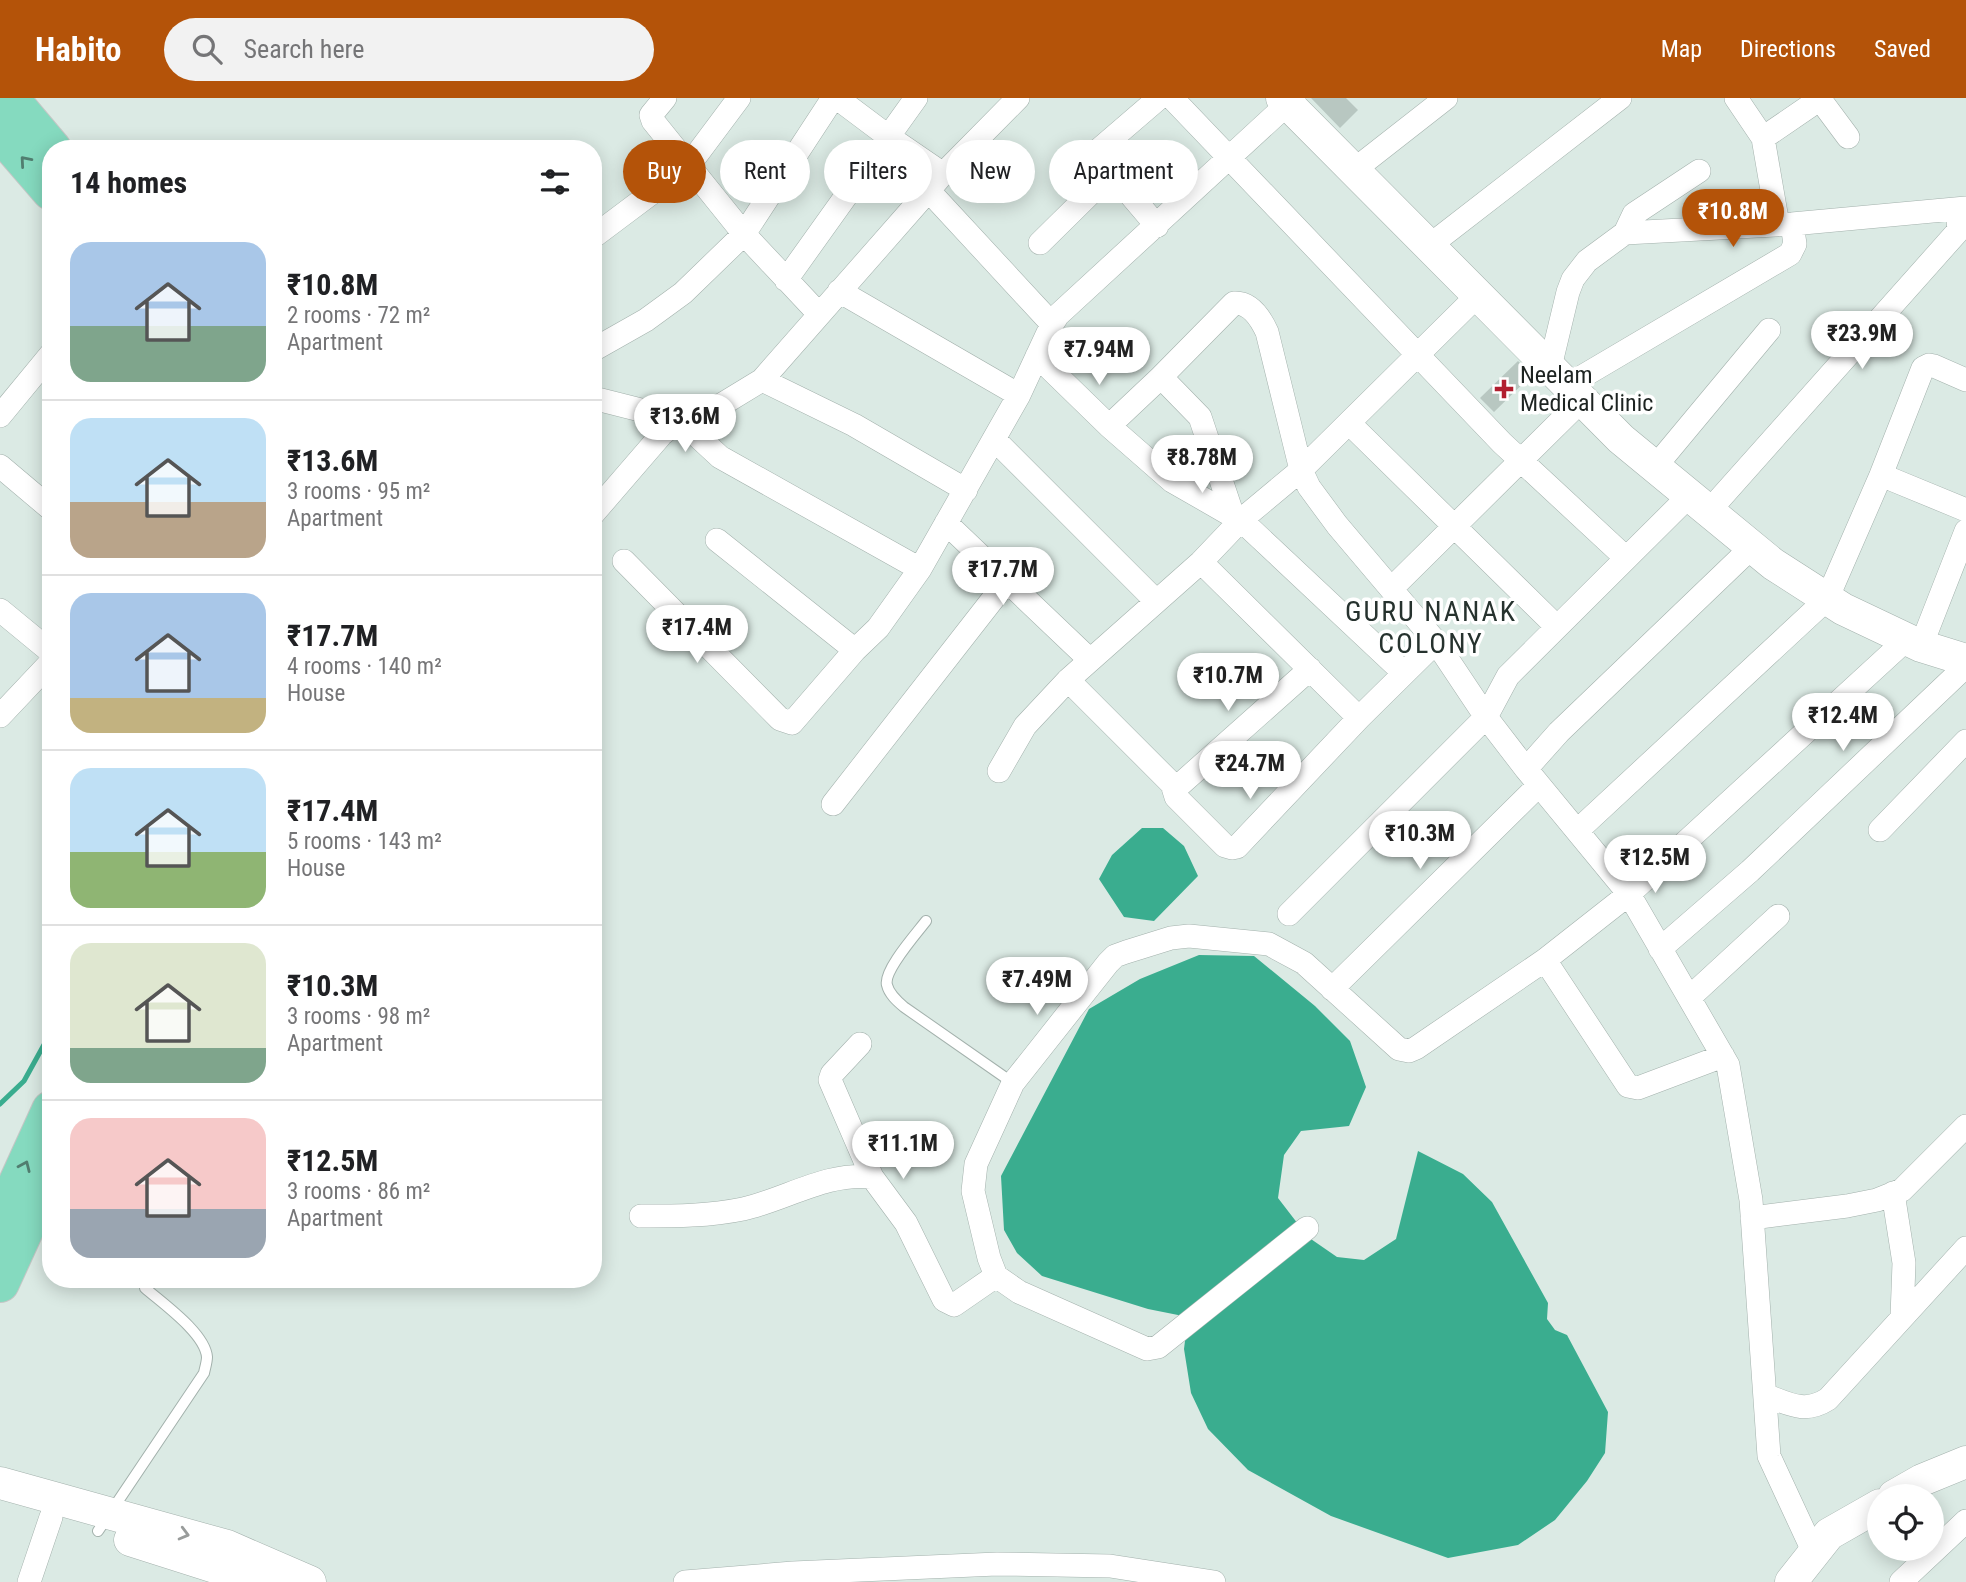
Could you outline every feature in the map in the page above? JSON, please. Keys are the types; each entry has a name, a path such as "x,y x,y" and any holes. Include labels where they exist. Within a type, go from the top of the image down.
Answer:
{"highway":[{"path":"9,98 44,140"},
{"path":"0,132 42,181"},
{"path":"0,1222 42,1130"},
{"path":"0,1283 42,1193"}],"street":[{"path":"664,98 651,117 669,140"},
{"path":"706,142 739,98"},
{"path":"602,345 646,320 683,293 744,234 835,98 888,137 936,182 1052,324"},
{"path":"786,280 916,98"},
{"path":"602,504 662,434 680,420 716,408 762,380 818,313 936,182 1018,98"},
{"path":"1110,140 1159,98"},
{"path":"1171,98 1520,461 1626,558"},
{"path":"1354,170 1446,98"},
{"path":"1429,246 1620,98"},
{"path":"1391,589 1520,461 1567,384 1790,254 1795,244 1785,224 1763,138 1736,98"},
{"path":"1763,138 1819,99 1848,137"},
{"path":"624,561 780,719 792,723 798,719 855,650 878,628 920,569 1018,395 1058,315 1157,226 1288,100 1621,439 1773,564 1827,599 1914,643 1966,660"},
{"path":"1567,384 1567,292 1573,279 1587,261 1625,233 1634,214 1699,171"},
{"path":"706,186 744,234 818,313"},
{"path":"602,230 638,203"},
{"path":"1040,243 1081,203"},
{"path":"1137,203 1157,226"},
{"path":"1625,233 1785,224 1962,220"},
{"path":"1289,914 1486,717 1508,676 1626,558 1699,503 1962,220"},
{"path":"839,291 1018,395"},
{"path":"999,771 1026,726 1068,680 1200,562 1237,518 1301,470 1478,295"},
{"path":"1109,426 1234,303 1242,304 1258,315 1267,332 1301,470 1309,487 1337,525 1436,642 1486,717 1629,894 1728,1065 1752,1218 1769,1455 1814,1553"},
{"path":"1655,467 1769,330"},
{"path":"1037,356 1109,426 1172,481 1237,518 1403,672"},
{"path":"3,404 42,363"},
{"path":"1577,831 1827,599 1881,475 1923,368 1934,366 1966,380"},
{"path":"1161,377 1200,417 1237,518"},
{"path":"762,380 853,425 966,490"},
{"path":"602,399 680,420 720,457 920,569"},
{"path":"1349,423 1557,627"},
{"path":"994,439 1156,601"},
{"path":"0,466 42,501"},
{"path":"1881,475 1966,510"},
{"path":"946,523 1090,660"},
{"path":"1307,1228 1158,1348 1147,1349 1019,1292 996,1276 973,1191 976,1164 1013,1083 1115,956 1171,938 1189,936 1269,944 1304,963 1399,1049 1409,1051 1545,960 1629,894 1914,643 1966,531"},
{"path":"717,540 855,650"},
{"path":"1332,989 1532,777 1559,732 1752,547"},
{"path":"1200,562 1359,718"},
{"path":"833,804 1007,581"},
{"path":"0,610 42,645"},
{"path":"1068,680 1172,783 1176,797 1225,846 1232,848 1237,847 1403,672 1436,642"},
{"path":"1660,949 1750,871 1966,666"},
{"path":"1174,790 1310,668"},
{"path":"0,716 42,672"},
{"path":"1880,830 1966,741"},
{"path":"1690,997 1778,916"},
{"path":"1545,960 1628,1086 1638,1088 1723,1056"},
{"path":"860,1044 830,1078 872,1177 906,1223 948,1304 954,1305 996,1276"},
{"path":"1752,1218 1877,1200 1902,1189 1966,1126"},
{"path":"641,1216 709,1215 745,1208 831,1179 853,1175 872,1177"},
{"path":"1893,1193 1905,1263 1902,1317"},
{"path":"1765,1395 1793,1406 1808,1408 1829,1399 1966,1248"},
{"path":"1915,1484 1966,1462"},
{"path":"0,1483 103,1522 213,1574 262,1582"},
{"path":"0,1503 51,1517 103,1522 227,1546 310,1582"},
{"path":"1791,1582 1829,1534 1867,1512"},
{"path":"29,1582 51,1517"},
{"path":"1901,1582 1966,1521"},
{"path":"685,1582 793,1573 996,1564 1111,1566 1210,1582"}],"lane":[{"path":"926,921 888,973 886,984 904,1007 1013,1083"},
{"path":"103,1522 204,1373 207,1359 196,1335 145,1288"}],"shaded area":[{"path":"1142,828 1163,828 1184,846 1198,876 1154,921 1124,917 1099,879 1112,855"},
{"path":"1199,955 1254,956 1315,1006 1350,1041 1366,1087 1349,1126 1301,1131 1284,1155 1278,1198 1308,1237 1337,1257 1364,1260 1396,1239 1418,1151 1463,1174 1492,1202 1548,1303 1547,1319 1555,1330 1567,1335 1608,1412 1605,1453 1587,1481 1555,1520 1518,1545 1448,1558 1331,1516 1248,1470 1208,1429 1191,1393 1184,1349 1188,1317 1148,1309 1042,1276 1017,1253 1004,1230 1001,1176 1089,1009 1140,979"}],"building":[{"path":"1311,98 1346,98 1358,110 1340,128"},
{"path":"1518,361 1532,375 1494,412 1480,398"}],"waterway":[{"path":"0,1104 24,1081 42,1048"}],"place":[{"name":"Neelam Medical Clinic","path":"1504,389"}],"district":[{"name":"GURU NANAK COLONY","path":"1431,627"}]}
